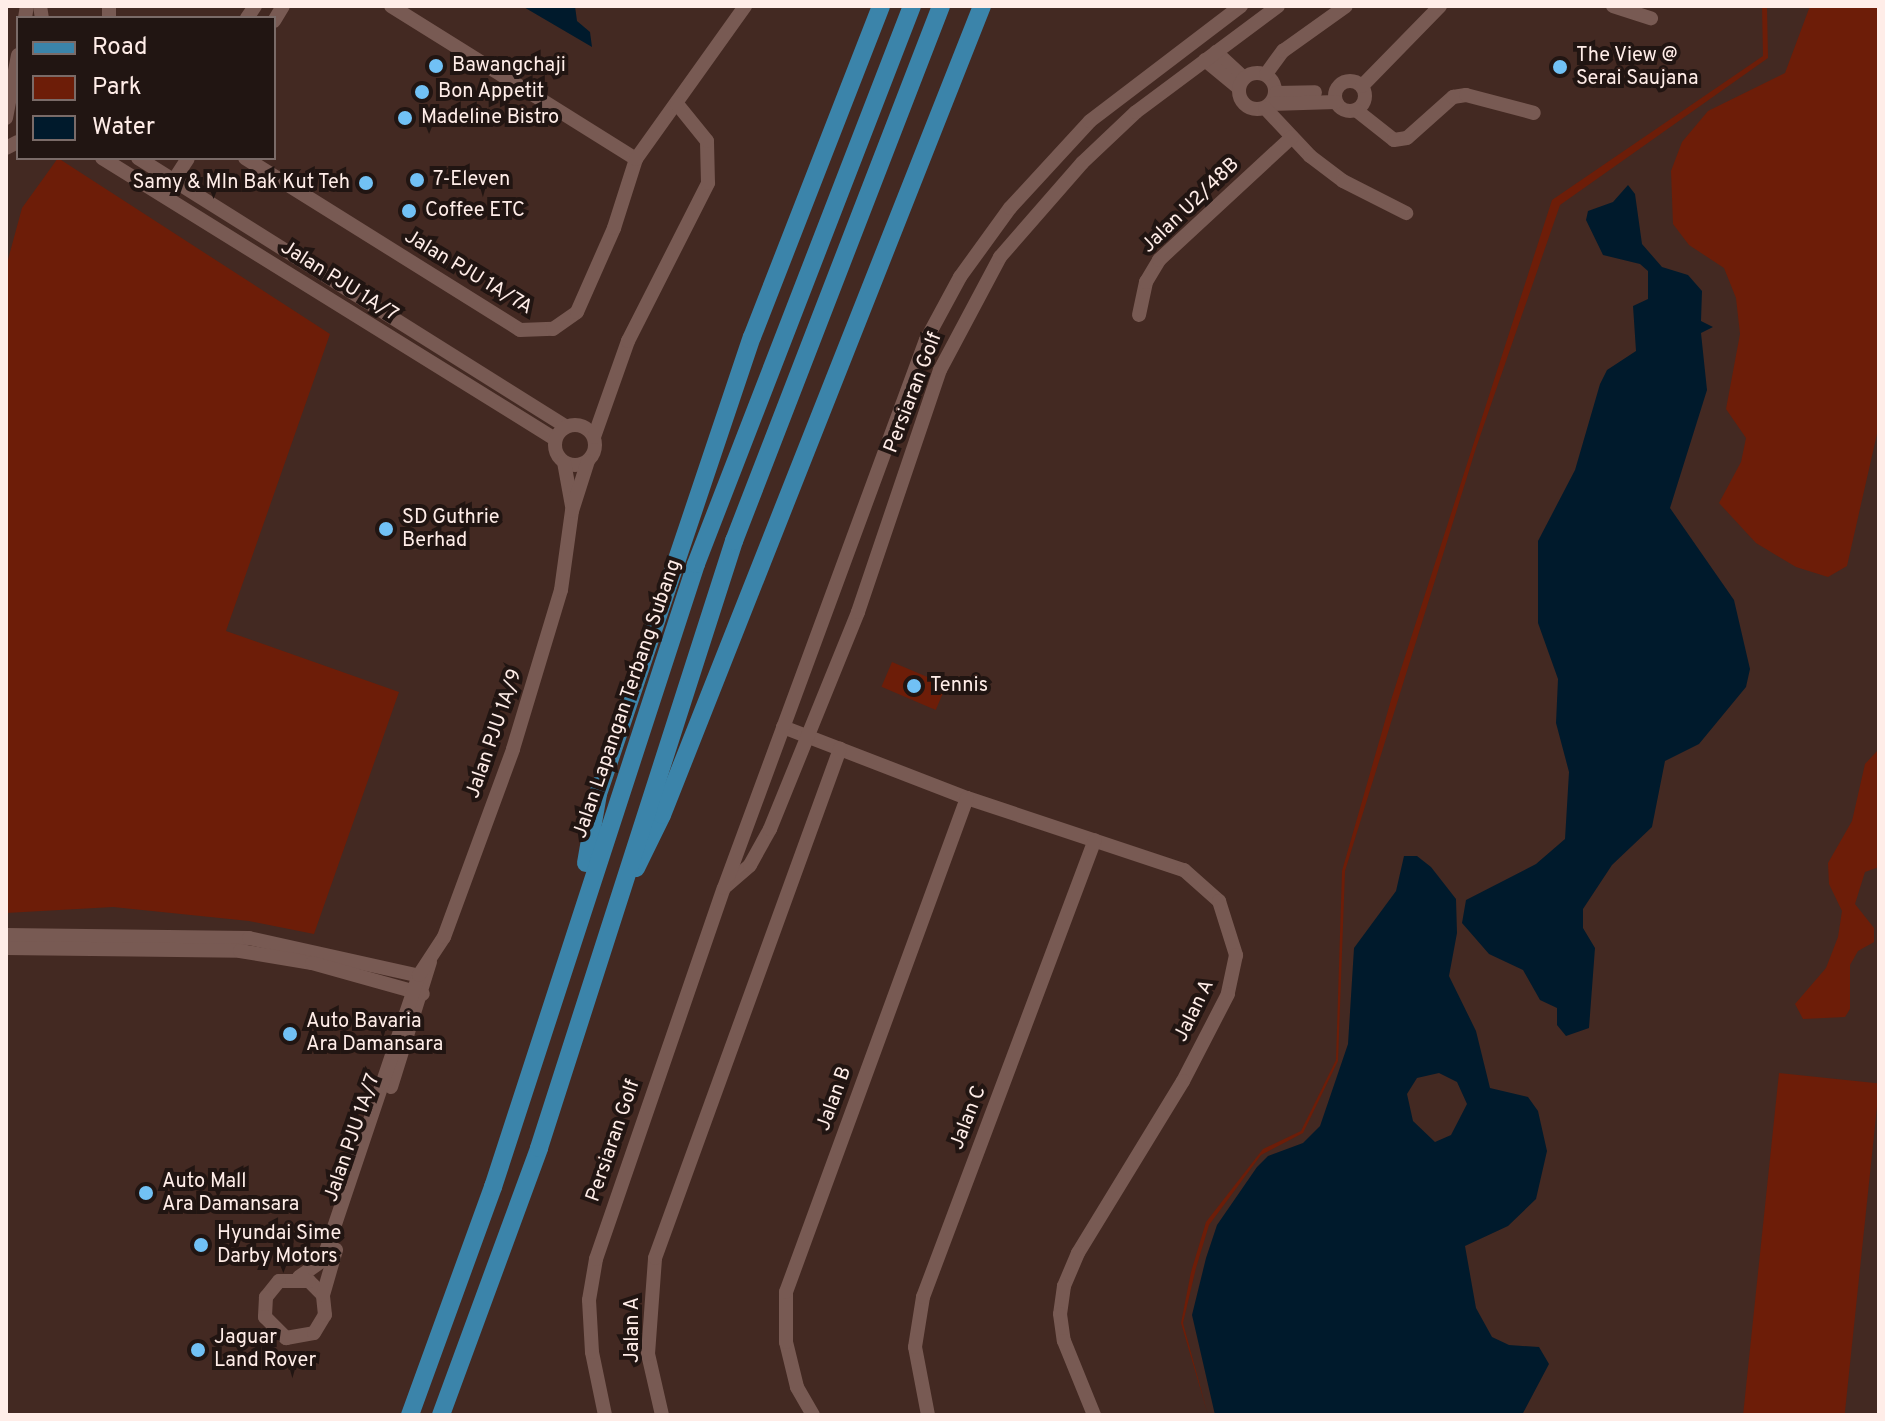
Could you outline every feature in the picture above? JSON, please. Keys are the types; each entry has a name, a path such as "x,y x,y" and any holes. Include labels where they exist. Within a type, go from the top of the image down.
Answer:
{"main road":[{"path":"577,921 598,794 752,337 881,6"},
{"name":"Jalan Lapangan Terbang Subang","path":"410,1415 493,1187 577,921 696,564 912,6"},
{"path":"441,1415 530,1173 734,541 941,6"},
{"path":"607,927 662,815 982,6"}],"street":[{"path":"391,6 636,159"},
{"name":"Jalan PJU 1A/7A","path":"248,160 520,330 534,333 568,323 577,312 614,228 636,159 745,6"},
{"name":"Persiaran Golf","path":"605,1415 592,1352 589,1300 596,1259 724,888 926,340 960,277 1010,208 1090,121 1241,6"},
{"name":"Persiaran Golf","path":"724,888 750,865 858,612 940,370 1000,257 1033,217 1136,112 1278,6"},
{"path":"1241,83 1266,74 1283,51 1315,24 1346,6"},
{"path":"1362,86 1440,6"},
{"path":"1613,6 1651,18"},
{"path":"1211,56 1241,83 1249,108 1271,101 1336,97 1349,80 1362,86"},
{"path":"1266,74 1271,101 1292,137 1343,181 1406,213"},
{"path":"6,118 11,102 12,80"},
{"path":"1356,110 1365,99 1362,86"},
{"path":"1336,97 1347,110 1356,110 1394,140 1407,138 1453,97 1466,95 1534,113"},
{"path":"594,437 585,426 565,426 555,439 564,462 588,461 628,341 708,183 707,141 677,104"},
{"name":"Jalan U2/48B","path":"1139,315 1146,282 1159,260 1292,137"},
{"name":"Jalan PJU 1A/7","path":"105,160 555,439"},
{"path":"164,196 187,160"},
{"path":"144,184 157,163"},
{"name":"Jalan PJU 1A/7","path":"157,163 174,180 565,426"},
{"path":"1010,208 1033,217"},
{"name":"Jalan PJU 1A/9","path":"418,993 430,961 444,937 531,697 561,590 572,511 588,461"},
{"name":"Jalan PJU 1A/9","path":"564,462 572,511"},
{"name":"Jalan A","path":"783,727 967,798 1184,870 1205,884 1219,901 1236,955 1228,994 1183,1081 1078,1253 1064,1286 1060,1314 1064,1341 1094,1415"},
{"name":"Jalan A","path":"662,1415 648,1354 655,1258 840,749"},
{"name":"Jalan B","path":"813,1415 797,1387 786,1342 786,1292 967,798"},
{"name":"Jalan C","path":"928,1415 915,1347 923,1297 1095,840"},
{"path":"6,935 237,937 424,977"},
{"path":"6,948 240,951 312,963 418,993"},
{"name":"Jalan PJU 1A/7","path":"299,1277 323,1260 418,993"},
{"name":"Jalan PJU 1A/7","path":"323,1295 418,993"},
{"path":"299,1277 323,1295 325,1315 314,1333 296,1340 276,1334 265,1317 266,1297 279,1281 299,1277"}],"green space":[{"path":"1762,6 1767,6 1768,58 1560,205 1476,448 1345,871 1338,1061 1303,1133 1261,1155 1209,1225 1196,1268 1183,1323 1208,1415 1181,1323 1191,1272 1206,1222 1263,1149 1301,1131 1336,1060 1342,871 1391,700 1552,200 1763,56"},
{"path":"1810,6 1879,6 1879,425 1847,566 1828,577 1796,567 1756,543 1719,503 1741,462 1746,438 1726,409 1740,334 1736,298 1724,268 1689,245 1673,224 1671,171 1682,142 1708,111 1785,73"},
{"path":"57,160 61,160 330,334 226,631 399,692 314,934 249,921 113,907 6,913 6,267 22,208"},
{"name":"Tennis","path":"892,662 946,685 936,710 881,687"},
{"path":"1879,749 1879,867 1865,872 1855,904 1874,928 1874,942 1858,951 1850,965 1850,1009 1845,1017 1803,1019 1795,1004 1826,968 1838,937 1842,911 1829,884 1828,863 1852,821 1865,764"},
{"path":"1779,1073 1879,1084 1845,1415 1743,1413"}],"water":[{"path":"522,6 575,6 577,21 590,32 592,47"},
{"path":"1628,185 1635,194 1642,244 1662,267 1688,275 1702,291 1701,321 1713,327 1701,333 1707,390 1670,508 1734,600 1750,669 1746,687 1699,744 1665,761 1652,827 1612,865 1583,909 1583,928 1595,948 1589,1028 1566,1036 1557,1025 1557,1008 1540,1000 1523,970 1489,954 1462,923 1466,900 1536,864 1565,839 1569,772 1556,723 1558,679 1538,623 1538,541 1575,470 1600,384 1607,370 1636,351 1633,306 1648,299 1648,271 1640,264 1603,255 1586,220 1588,211 1613,202"},
{"path":"1404,856 1417,856 1431,867 1456,899 1457,933 1449,976 1476,1031 1490,1088 1528,1097 1538,1111 1547,1151 1536,1199 1508,1226 1465,1246 1476,1308 1492,1337 1509,1345 1539,1347 1549,1364 1522,1415 1215,1415 1192,1315 1217,1225 1268,1156 1303,1143 1320,1126 1348,1044 1354,948 1396,891","holes":["1439,1073 1457,1082 1467,1104 1451,1135 1435,1142 1413,1121 1407,1094 1417,1078"]}],"place":[{"name":"Bawangchaji","path":"436,66"},
{"name":"The View @ Serai Saujana","path":"1560,67"},
{"name":"Bon Appetit","path":"422,92"},
{"name":"Madeline Bistro","path":"405,118"},
{"name":"7-Eleven","path":"417,180"},
{"name":"Samy & MIn Bak Kut Teh","path":"366,183"},
{"name":"Coffee ETC","path":"409,211"},
{"name":"SD Guthrie Berhad","path":"386,529"},
{"name":"Tennis","path":"914,686"},
{"name":"Auto Bavaria Ara Damansara","path":"290,1034"},
{"name":"Auto Mall Ara Damansara","path":"146,1193"},
{"name":"Hyundai Sime Darby Motors","path":"201,1245"},
{"name":"Jaguar Land Rover","path":"198,1350"}]}
